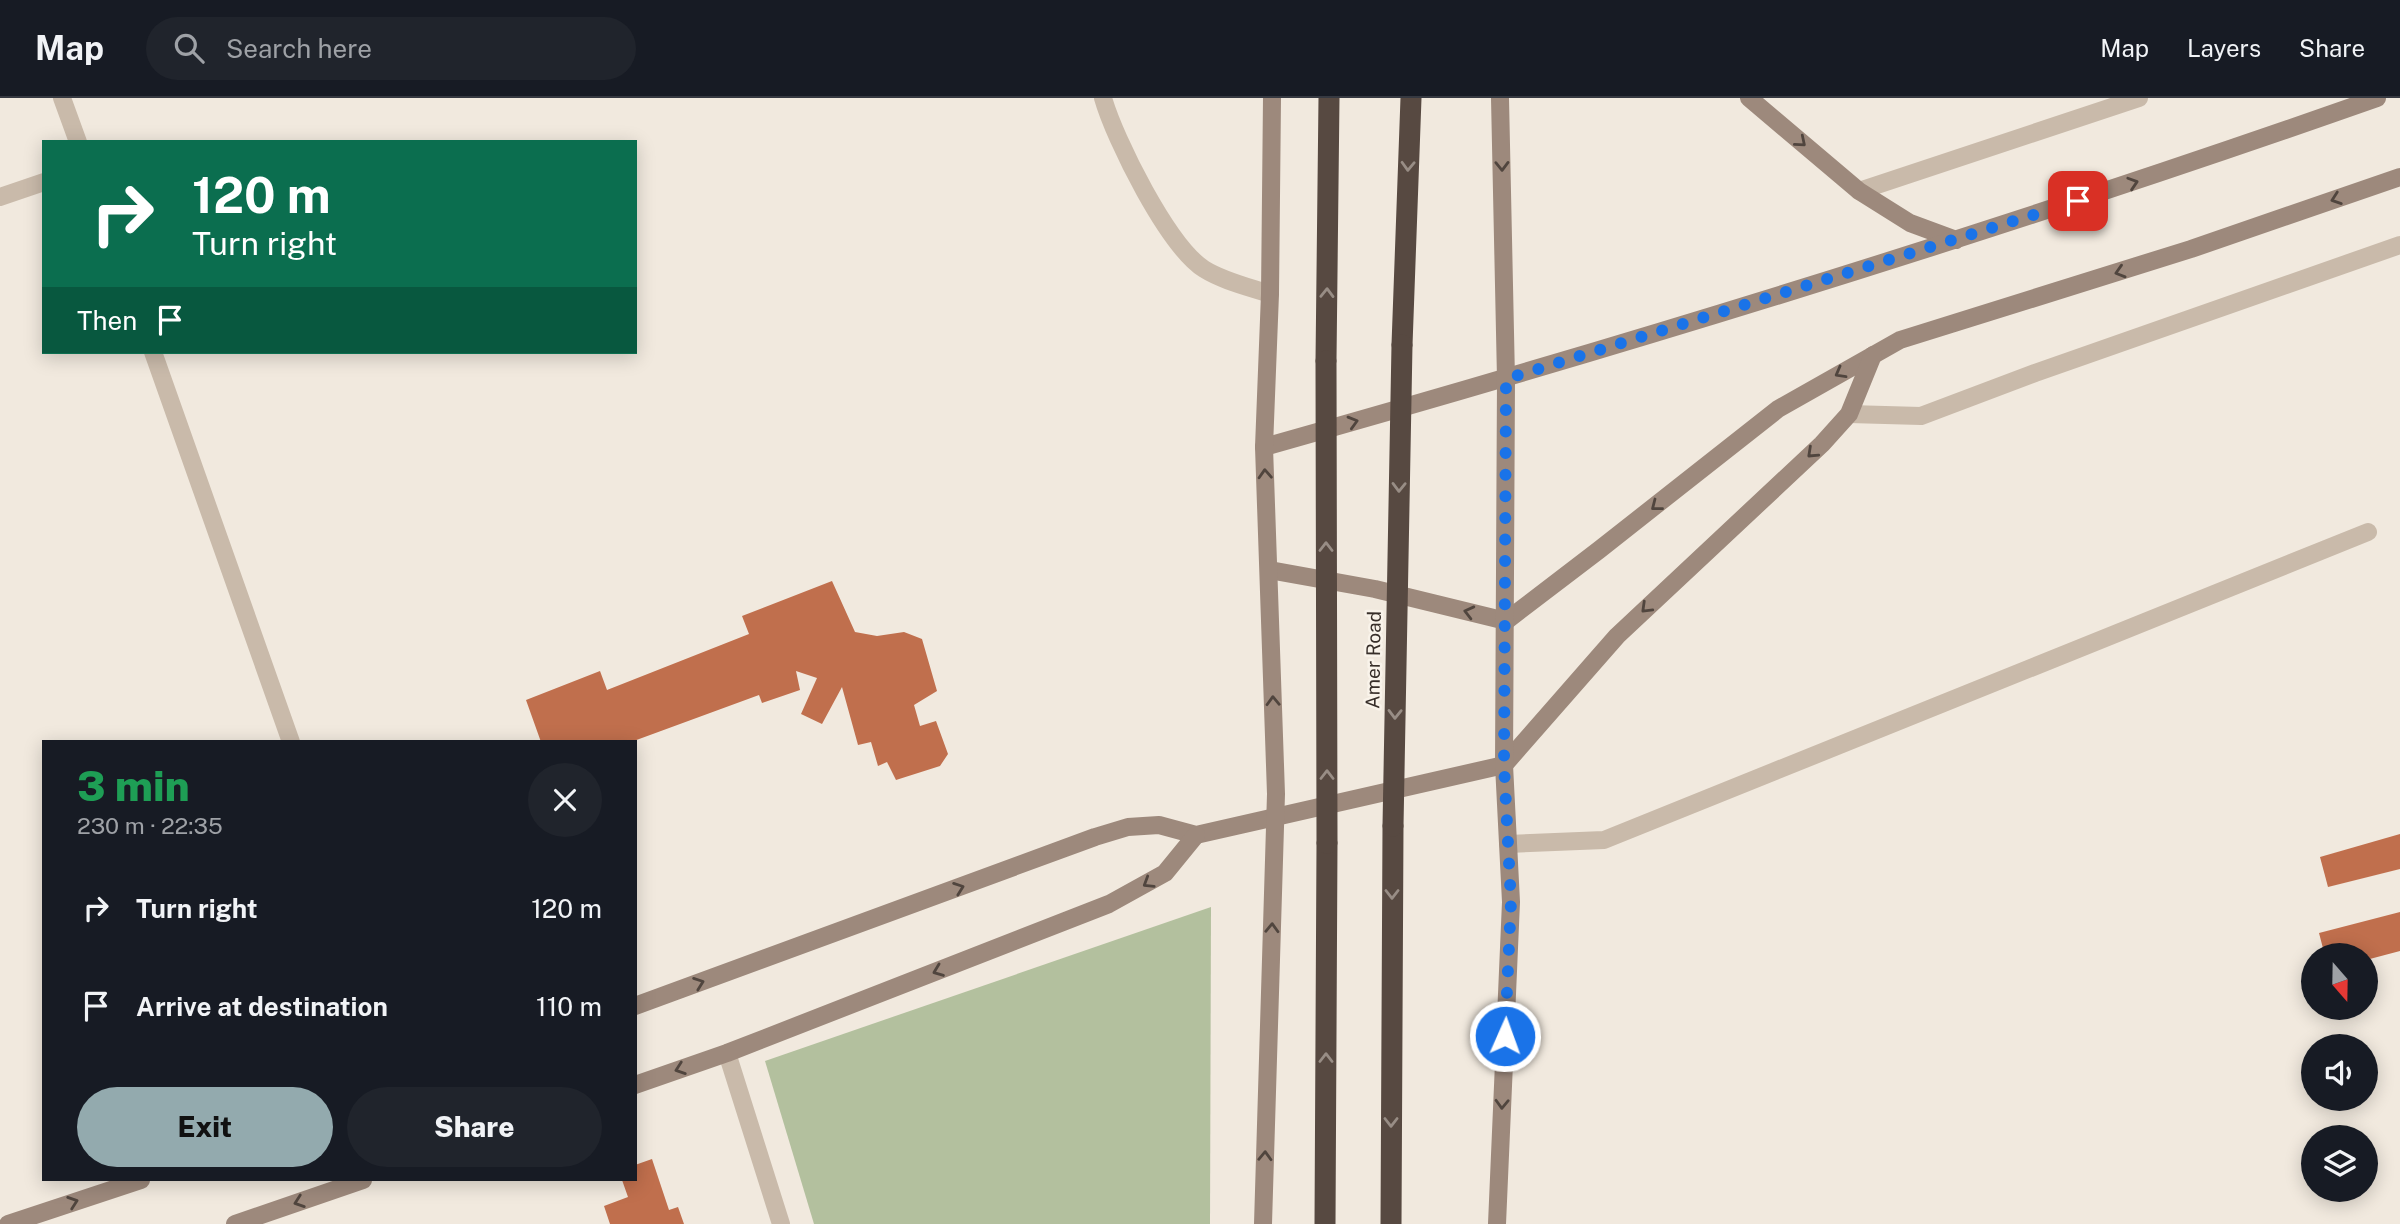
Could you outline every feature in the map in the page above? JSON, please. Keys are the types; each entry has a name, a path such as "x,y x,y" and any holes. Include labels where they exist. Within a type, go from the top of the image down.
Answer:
{"highway":[{"path":"1325,1224 1329,98"},
{"name":"Amer Road","path":"1391,1224 1393,826 1402,345 1411,98"}],"street":[{"path":"62,98 77,140"},
{"path":"1103,98 1111,125 1146,192 1190,257 1206,270 1270,294"},
{"path":"1263,1224 1275,817 1270,570 1264,447 1270,294 1272,98"},
{"path":"1497,1224 1511,902 1504,765 1506,379 1500,98"},
{"path":"1749,98 1859,191 1910,223 1955,240"},
{"path":"1859,191 2139,98"},
{"path":"1264,447 1506,379 1955,240 2175,169 2377,98"},
{"path":"1506,621 1778,409 1900,340 2191,249 2400,177"},
{"path":"0,197 42,182"},
{"path":"1849,414 1921,416 2035,373 2400,245"},
{"path":"154,354 290,740"},
{"path":"637,1005 1128,827 1159,825 1196,835 1504,765 1618,636 1822,444 1849,414 1873,355"},
{"path":"1508,844 1604,840 2368,532"},
{"path":"1270,570 1375,589 1506,621"},
{"path":"637,1084 727,1053 1109,904 1165,873 1196,835"},
{"path":"727,1053 781,1224"},
{"path":"8,1224 138,1181"},
{"path":"235,1224 360,1181"}],"green space":[{"path":"1211,907 1210,1224 814,1224 765,1061"}],"building":[{"path":"832,581 855,632 877,636 904,632 922,639 937,691 914,705 920,726 936,721 948,754 940,766 896,780 887,762 878,766 871,742 858,745 842,687 822,724 801,714 817,678 796,671 800,690 762,703 759,695 636,740 540,740 526,700 600,671 607,690 749,634 742,616"},
{"path":"2400,834 2400,869 2328,887 2320,857"},
{"path":"2400,912 2400,951 2378,957 2378,943 2322,943 2319,933"},
{"path":"652,1159 669,1210 678,1207 684,1224 610,1224 604,1206 628,1197 622,1181 637,1181 637,1164"}],"route":[{"path":"1505,1036 1511,902 1504,765 1506,379 2078,201"}]}
